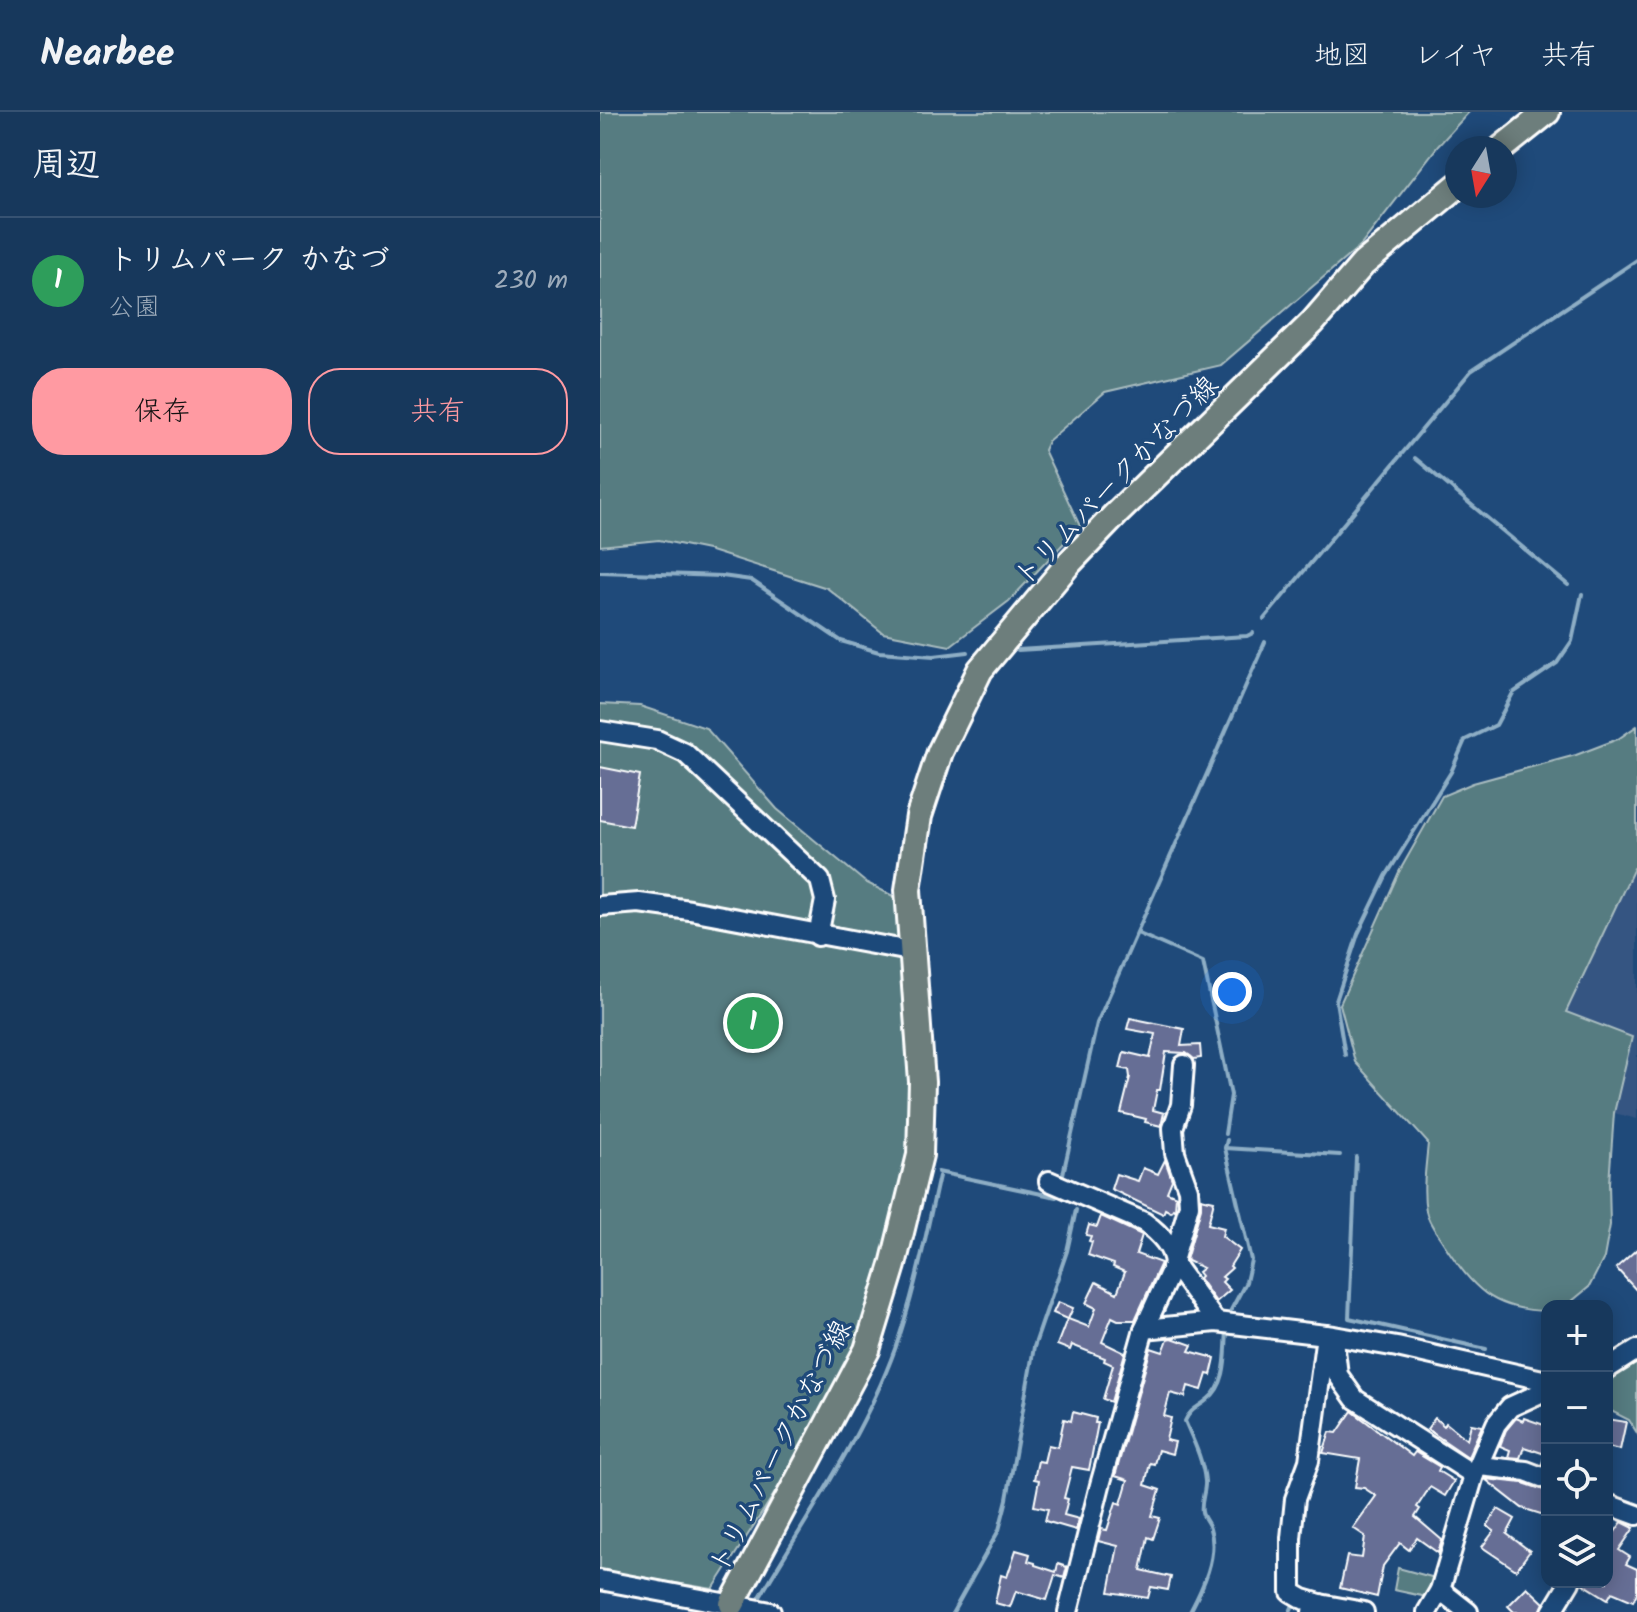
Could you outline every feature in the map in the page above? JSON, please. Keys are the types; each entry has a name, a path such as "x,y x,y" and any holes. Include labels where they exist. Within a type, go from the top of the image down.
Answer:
{"main road":[{"path":"1517,136 1547,112"},
{"name":"トリムパークかなづ線","path":"730,1608 867,1350 893,1265 920,1155 922,1082 910,951 908,890 919,816 940,752 980,670 1070,562 1116,514 1313,322 1363,264 1445,196"}],"street":[{"path":"600,731 657,740 685,753 820,880 825,900 818,936"},
{"path":"600,906 639,903 910,951"},
{"path":"1068,1612 1144,1329 1174,1261 1189,1205 1188,1189 1175,1153 1173,1128 1181,1105 1184,1065"},
{"path":"1049,1181 1144,1222 1156,1231 1216,1322"},
{"path":"1144,1329 1216,1322 1330,1336 1397,1347 1541,1380"},
{"path":"1330,1336 1338,1375 1355,1399 1476,1470 1526,1471 1541,1477"},
{"path":"1330,1336 1309,1461 1295,1499 1291,1592 1316,1608 1364,1612"},
{"path":"1613,1365 1637,1350"},
{"path":"1427,1612 1440,1590 1476,1470 1496,1424 1510,1407 1541,1393"},
{"path":"1613,1511 1637,1515"},
{"path":"600,1580 730,1608 771,1612"},
{"path":"1552,1612 1566,1588"},
{"path":"1440,1590 1468,1612"}],"shaded area":[{"path":"1637,867 1637,1119 1614,1113 1631,1037 1566,1012"}],"green space":[{"path":"600,112 1469,112 1445,136 1361,245 1221,365 1105,392 1048,441 1044,450 1080,526 1009,601 950,646 883,633 827,588 708,550 659,540 600,546"},
{"path":"600,704 640,706 706,728 777,809 865,882 899,899 912,1147 858,1350 841,1390 713,1589 600,1571"},
{"path":"1637,726 1637,867 1566,1012 1632,1037 1614,1113 1609,1183 1610,1225 1604,1258 1589,1287 1573,1300 1541,1300 1541,1311 1528,1310 1486,1294 1465,1273 1434,1228 1425,1203 1428,1143 1355,1062 1340,1004 1399,872 1442,796 1473,783 1576,755 1618,739"},
{"path":"1637,1364 1637,1433 1629,1420 1613,1412 1613,1371"},
{"path":"1398,1568 1435,1578 1427,1597 1394,1590"}],"building":[{"path":"600,767 640,775 631,826 600,820"},
{"path":"1130,1018 1184,1029 1181,1046 1200,1045 1201,1058 1166,1052 1160,1090 1157,1090 1153,1110 1164,1113 1161,1126 1121,1113 1130,1077 1129,1070 1120,1068 1124,1052 1150,1058 1155,1034 1127,1029"},
{"path":"1165,1160 1172,1180 1167,1192 1176,1196 1175,1210 1165,1209 1163,1214 1111,1189 1116,1174 1138,1181 1143,1168 1158,1174"},
{"path":"1201,1198 1214,1201 1208,1224 1224,1228 1222,1236 1240,1250 1230,1266 1232,1268 1222,1277 1225,1279 1222,1282 1230,1290 1216,1302 1199,1278 1198,1272 1203,1268 1186,1260"},
{"path":"1101,1216 1142,1235 1136,1254 1161,1263 1135,1320 1112,1317 1102,1342 1125,1353 1111,1402 1103,1399 1113,1365 1104,1361 1105,1358 1072,1345 1070,1350 1057,1345 1067,1319 1053,1313 1058,1302 1073,1308 1068,1319 1089,1327 1096,1308 1086,1303 1096,1282 1117,1293 1125,1272 1113,1267 1114,1264 1088,1255 1092,1242 1089,1241 1091,1236 1086,1235 1089,1225 1097,1227"},
{"path":"1637,1249 1637,1291 1616,1268"},
{"path":"1168,1339 1192,1345 1189,1351 1215,1358 1211,1375 1207,1374 1202,1390 1188,1386 1185,1397 1170,1393 1164,1416 1171,1418 1166,1440 1175,1442 1172,1454 1158,1450 1154,1464 1150,1463 1145,1485 1160,1490 1152,1516 1160,1518 1153,1539 1148,1537 1141,1570 1171,1577 1168,1590 1151,1587 1148,1598 1109,1592 1118,1546 1098,1541 1101,1529 1107,1530 1116,1502 1121,1504 1128,1480 1115,1476 1151,1348 1163,1352"},
{"path":"1352,1411 1412,1456 1415,1452 1440,1467 1438,1471 1454,1481 1445,1496 1430,1487 1417,1507 1420,1509 1415,1517 1442,1540 1438,1553 1417,1538 1409,1550 1400,1543 1383,1566 1377,1597 1340,1588 1347,1556 1362,1558 1365,1536 1353,1528 1376,1496 1364,1488 1355,1487 1360,1459 1323,1453 1330,1432 1337,1433"},
{"path":"1073,1412 1096,1418 1095,1423 1098,1423 1089,1470 1072,1467 1064,1498 1068,1499 1064,1515 1079,1519 1076,1530 1045,1521 1048,1509 1034,1506 1039,1480 1034,1479 1038,1461 1044,1462 1048,1445 1058,1447 1064,1419 1071,1421"},
{"path":"1435,1418 1467,1440 1471,1424 1482,1426 1468,1457 1427,1429"},
{"path":"1516,1418 1541,1424 1541,1453 1524,1447 1520,1458 1508,1457 1510,1450 1500,1446 1506,1430"},
{"path":"1613,1420 1626,1422 1620,1450 1613,1448"},
{"path":"1485,1479 1523,1483 1541,1489 1541,1514 1522,1508"},
{"path":"1498,1509 1515,1519 1507,1534 1530,1551 1516,1570 1482,1547 1494,1531 1487,1526"},
{"path":"1622,1522 1634,1528 1619,1550 1630,1557 1626,1564 1637,1569 1637,1593 1633,1601 1612,1592 1608,1599 1590,1588 1613,1588 1613,1535"},
{"path":"1016,1550 1030,1554 1028,1561 1035,1565 1056,1572 1058,1564 1067,1567 1064,1578 1055,1575 1047,1600 1016,1591 1010,1607 995,1603 1001,1575 1007,1577"},
{"path":"1527,1587 1544,1603 1540,1612 1514,1612 1508,1606"}],"waterway":[{"path":"1264,619 1471,371 1637,260"},
{"path":"1415,458 1568,585"},
{"path":"600,572 722,576 751,580 841,641 879,652 934,656 968,652"},
{"path":"1345,1055 1336,1001 1358,934 1386,876 1451,772 1465,740 1496,725 1513,693 1557,663 1572,641 1582,594"},
{"path":"1018,650 1247,636 1253,633"},
{"path":"1063,1174 1097,1023 1265,642"},
{"path":"1137,933 1203,962 1231,1095 1225,1134"},
{"path":"1227,1140 1225,1148 1340,1155"},
{"path":"1225,1148 1251,1260 1246,1282 1231,1310"},
{"path":"1356,1157 1349,1318 1486,1349"},
{"path":"938,1172 1056,1197"},
{"path":"757,1602 832,1478 882,1382 920,1263 939,1176"},
{"path":"953,1612 999,1530 1034,1347 1067,1251 1076,1210"},
{"path":"1190,1612 1208,1572 1212,1539 1202,1512 1205,1485 1202,1465 1185,1421 1219,1385 1224,1368 1227,1331"},
{"path":"1290,1612 1292,1607"}],"place":[{"name":"トリムパーク かなづ","path":"753,1023"}]}
